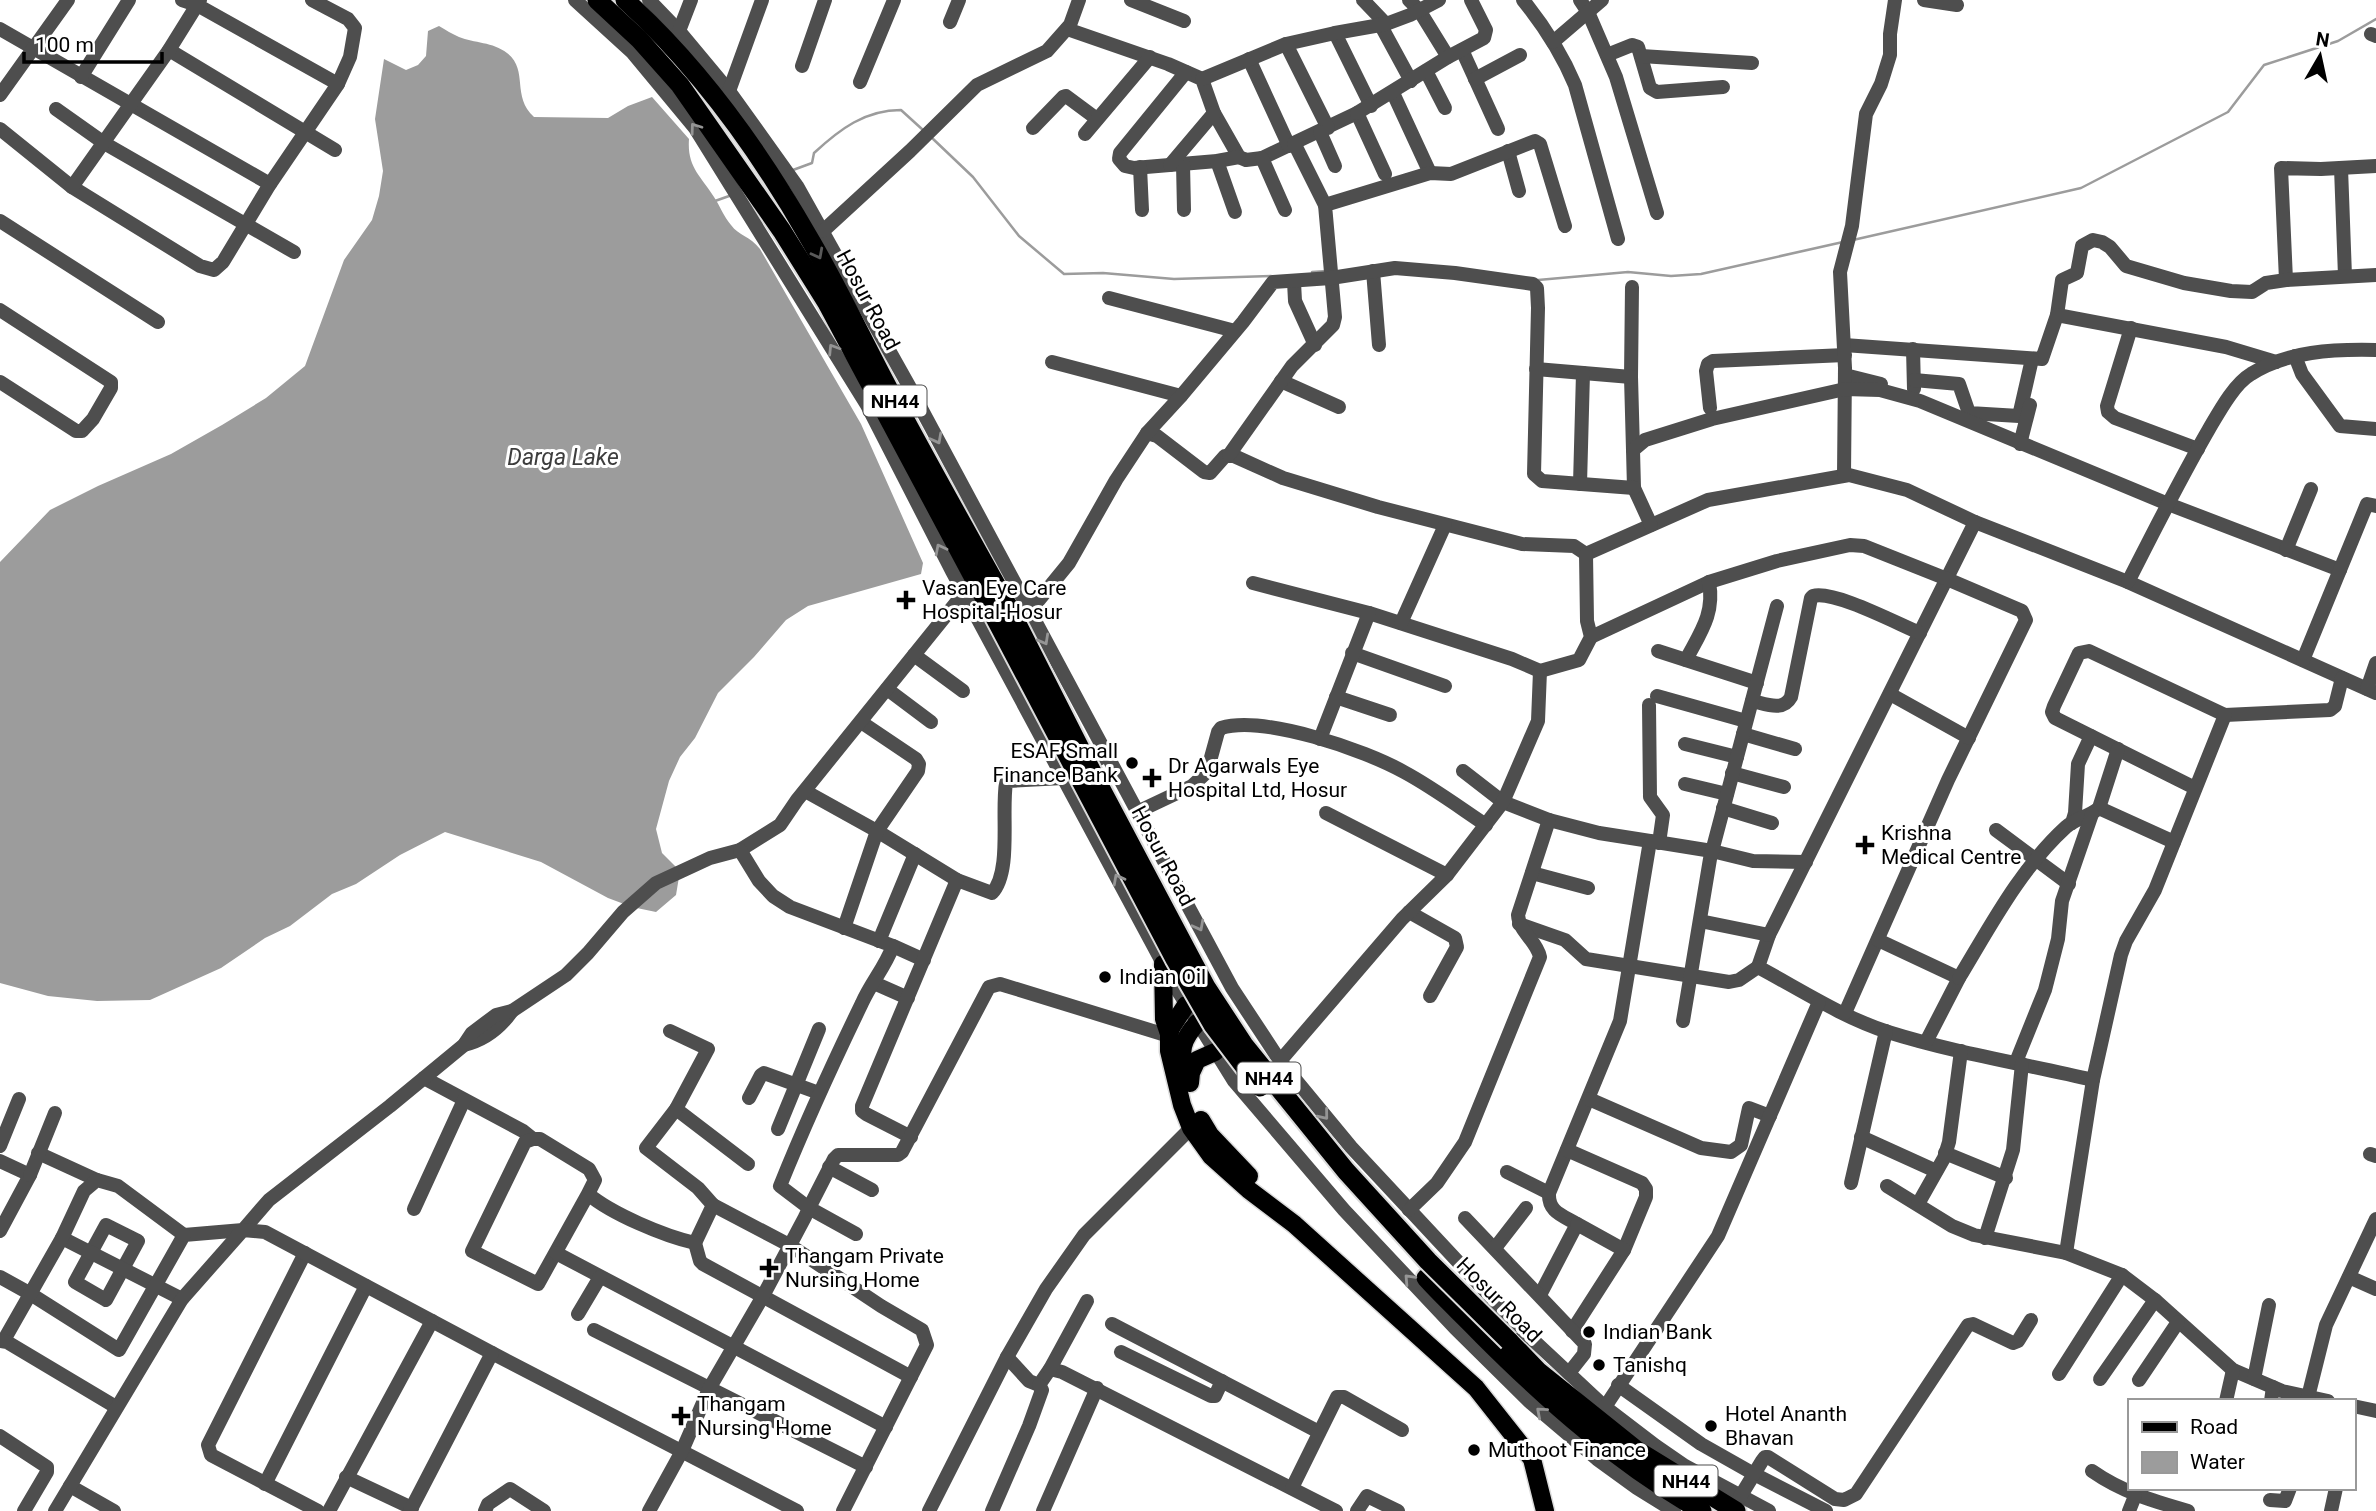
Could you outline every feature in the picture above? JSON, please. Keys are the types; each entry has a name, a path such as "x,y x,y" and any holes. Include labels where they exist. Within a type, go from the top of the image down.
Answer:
{"highway":[{"name":"Hosur Road","path":"597,0 639,39 680,85 757,209 827,303 1091,770 1206,986 1244,1045 1346,1171 1428,1261 1509,1341 1530,1349 1539,1371 1635,1449 1738,1504"},
{"name":"Hosur Road","path":"625,0 655,27 684,60 773,164 790,191 809,238 1000,609 1146,905 1213,1025 1233,1054 1426,1278 1444,1307 1579,1425 1639,1470 1702,1511"}],"main road":[{"path":"1163,964 1164,1019 1179,1092 1211,1156 1249,1190 1294,1224 1476,1388 1532,1459 1545,1511"},
{"path":"1169,1035 1186,1005"},
{"path":"1196,1124 1184,1069 1182,1044 1197,1023"},
{"path":"1189,1092 1193,1065 1197,1060 1215,1052"}],"street":[{"path":"0,95 68,0"},
{"path":"81,77 129,0"},
{"path":"182,0 199,2 338,84"},
{"path":"0,129 72,187 207,270 214,270 223,262 244,224 338,84 350,57 355,28 348,19 313,0"},
{"path":"575,0 632,51 740,183"},
{"path":"649,0 729,91 773,164"},
{"path":"679,31 691,0"},
{"path":"729,91 762,0"},
{"path":"802,66 825,0"},
{"path":"860,82 894,0"},
{"path":"950,22 959,0"},
{"path":"822,231 910,151 977,85 1046,51 1067,29 1079,0"},
{"path":"1131,0 1184,21"},
{"path":"1363,0 1383,24 1411,81"},
{"path":"1067,29 1150,57 1202,79 1286,44 1383,24 1414,5 1439,0"},
{"path":"1186,72 1120,153 1119,159 1125,166 1217,161 1239,157 1246,160 1262,159 1324,130 1393,93 1486,35 1471,0"},
{"path":"1523,0 1553,42 1575,85 1618,239"},
{"path":"1553,42 1584,6 1602,0"},
{"path":"1844,475 1845,350 1840,272 1853,226 1866,114 1881,84 1890,55 1895,0"},
{"path":"1924,0 1957,5"},
{"path":"72,187 169,50 199,2"},
{"path":"1414,5 1475,79 1498,129"},
{"path":"1584,6 1607,55 1625,103 1657,213"},
{"path":"0,29 270,184"},
{"path":"1335,33 1385,173"},
{"path":"1286,44 1324,130 1335,166"},
{"path":"1607,55 1632,45 1638,47 1653,90 1723,87"},
{"path":"169,50 306,130 335,150"},
{"path":"1475,79 1520,55"},
{"path":"1641,56 1752,63"},
{"path":"1085,134 1150,57"},
{"path":"1147,433 1157,436 1204,472 1210,473 1229,455 1292,366 1334,325 1325,205 1249,59"},
{"path":"1426,71 1445,108"},
{"path":"1202,79 1214,113 1239,157"},
{"path":"1393,93 1430,173"},
{"path":"1033,128 1066,96 1097,119"},
{"path":"56,109 104,143 294,252"},
{"path":"1184,210 1177,164 1214,113"},
{"path":"1325,205 1430,173 1451,174 1535,141 1540,144 1565,226"},
{"path":"1508,151 1519,191"},
{"path":"1262,159 1285,210"},
{"path":"1217,161 1235,212"},
{"path":"2286,280 2281,168 2376,166"},
{"path":"1140,167 1142,210"},
{"path":"2341,168 2345,276"},
{"path":"790,191 822,231 909,386 1232,988 1280,1061 1350,1147 1516,1324 1530,1349 1569,1373 1605,1406 1738,1504 1769,1511"},
{"path":"757,209 867,405 964,593 1163,964 1234,1082 1344,1210 1444,1307 1531,1403 1637,1488 1674,1511"},
{"path":"0,221 158,322"},
{"path":"1914,380 1959,384 1969,413 2019,416 2037,359 2057,315 2062,280 2077,273 2082,246 2093,240 2110,247 2126,266 2183,282 2231,291 2252,292 2266,283 2286,280 2376,275"},
{"path":"1029,612 1069,563 1116,480 1147,433 1181,397 1273,282 1294,282 1330,271 1395,268 1534,284 1537,288 1538,308 1534,474 1542,481 1634,488"},
{"path":"1373,271 1379,345"},
{"path":"1294,282 1295,301 1315,345"},
{"path":"1632,287 1634,488 1651,525"},
{"path":"1109,298 1235,331"},
{"path":"0,310 111,382 111,388 93,419 82,431 76,431 0,382"},
{"path":"2057,315 2226,347 2276,362"},
{"path":"2131,328 2107,406 2108,412 2115,418 2198,449"},
{"path":"1633,450 1645,440 1845,382 1911,390 1915,388 1913,349"},
{"path":"1710,408 1706,371 1708,364 1713,361 1845,350 1913,349 2037,359"},
{"path":"2128,582 2224,404 2249,375 2295,356 2353,349 2376,350"},
{"path":"2295,356 2302,374 2340,426 2376,429"},
{"path":"2020,444 2037,359"},
{"path":"1052,362 1181,397"},
{"path":"1536,369 1631,377"},
{"path":"1580,484 1583,373"},
{"path":"1281,382 1339,407"},
{"path":"1845,382 1909,398 2168,504 2340,570"},
{"path":"1229,455 1283,478 1445,525 1531,546 1574,546 1586,554"},
{"path":"1586,554 1708,500 1844,475 1907,490 1975,522 2128,582 2371,691 2376,663"},
{"path":"2286,550 2311,489"},
{"path":"2303,660 2367,504 2376,506"},
{"path":"1519,924 1564,940 1586,959 1729,982 1739,980 1758,967 1769,935 1975,522"},
{"path":"1401,623 1445,525"},
{"path":"1253,583 1370,613 1512,659 1540,671 1579,660 1591,637 1709,582 1777,561 1850,545 1864,546 2022,611 2026,620 1969,738 1845,1013"},
{"path":"1586,554 1587,621 1591,637"},
{"path":"1686,660 1707,620 1711,606 1709,582"},
{"path":"55,1511 182,1299 269,1200 464,1045 487,1036 503,1023 512,1011 566,975 623,912 656,883 710,858 740,850 780,825 964,593"},
{"path":"1752,701 1783,707 1791,698 1813,596 1827,595 1920,633"},
{"path":"1683,1021 1712,851 1777,606"},
{"path":"1320,739 1370,613"},
{"path":"1658,651 1757,683"},
{"path":"2195,788 2055,718 2052,712 2080,653 2089,651 2225,715 2330,710 2335,706 2342,678"},
{"path":"1352,653 1445,686"},
{"path":"914,655 963,691"},
{"path":"1280,1061 1409,912 1447,875 1503,802 1538,721 1540,671"},
{"path":"887,689 931,722"},
{"path":"1890,694 1969,738"},
{"path":"1336,697 1390,715"},
{"path":"1624,1250 1552,1210 1548,1203 1549,1193 1620,1021 1629,966 1663,815 1650,797 1653,701 1745,728 1794,749"},
{"path":"2066,1253 2093,1080 2121,955 2126,941 2150,903 2225,715"},
{"path":"844,928 877,831 918,771 919,764 916,759 861,722"},
{"path":"1137,812 1192,786 1207,772 1221,728 1251,726 1284,730 1320,739 1404,771 1486,825"},
{"path":"2072,822 2075,814 2078,764 2091,736"},
{"path":"1050,754 1077,758 1089,752 1099,741"},
{"path":"1685,744 1737,757"},
{"path":"1985,1238 2013,1150 2019,1063 2045,990 2058,939 2063,901 2118,749"},
{"path":"805,791 957,880 988,893 997,888 1003,864 1006,783 1063,778 1106,755"},
{"path":"1462,771 1503,802 1549,820 1599,833 1712,851 1753,861 1806,862"},
{"path":"1732,774 1784,787"},
{"path":"1074,799 1091,782 1104,776 1117,776"},
{"path":"1685,784 1772,822"},
{"path":"1926,1042 1959,978 2000,909 2034,860 2072,822 2095,811 2174,842"},
{"path":"1326,813 1447,875"},
{"path":"1409,1210 1437,1183 1465,1142 1540,957 1539,950 1519,924 1518,915 1549,820"},
{"path":"1996,830 2069,884"},
{"path":"740,850 759,881 772,896 790,907 924,960"},
{"path":"856,1234 809,1208 780,1186 819,1093 864,998 884,968 886,944 915,854"},
{"path":"1532,873 1588,888"},
{"path":"911,1137 862,1111 862,1106 957,880"},
{"path":"1409,912 1457,941 1457,947 1430,996"},
{"path":"1700,921 1769,935"},
{"path":"1878,940 1959,978"},
{"path":"1758,967 1819,1002 1886,1031 1961,1051 2093,1080"},
{"path":"874,983 908,998"},
{"path":"649,1511 682,1451 709,1389 791,1246 829,1167 838,1155 898,1155 902,1152 989,987 1000,984 1169,1035"},
{"path":"1605,1406 1718,1236 1819,1002"},
{"path":"778,1129 819,1029"},
{"path":"670,1031 708,1049 676,1109 646,1148 698,1188 713,1205 791,1246 922,1330 927,1345 843,1511"},
{"path":"1851,1183 1886,1031"},
{"path":"1917,1204 1945,1153 1961,1051"},
{"path":"749,1098 764,1073 819,1093"},
{"path":"424,1078 533,1139"},
{"path":"0,1146 19,1099"},
{"path":"1589,1099 1701,1148 1731,1152 1741,1145 1749,1108 1770,1116"},
{"path":"414,1209 464,1100"},
{"path":"676,1109 748,1164"},
{"path":"0,1231 6,1206 30,1175 55,1113"},
{"path":"929,1511 1007,1357 1046,1289 1084,1235 1196,1124"},
{"path":"1861,1137 1936,1171"},
{"path":"533,1139 540,1139 589,1169 595,1180 538,1284 472,1251 525,1142 533,1139"},
{"path":"1567,1150 1642,1183 1646,1189 1646,1196 1624,1250 1572,1331"},
{"path":"38,1153 97,1180 118,1186 184,1235 243,1230 265,1232 797,1511"},
{"path":"1945,1153 2006,1178"},
{"path":"0,1161 30,1175"},
{"path":"829,1167 872,1190"},
{"path":"1507,1172 1549,1193"},
{"path":"97,1180 84,1191 62,1238 2,1340 116,1407"},
{"path":"1887,1186 1952,1226 1985,1238 2066,1253 2122,1275 2155,1300 2233,1370 2253,1379 2272,1394 2307,1399 2326,1325 2376,1220"},
{"path":"588,1194 603,1206 678,1239 695,1243"},
{"path":"713,1205 695,1243 700,1261 911,1377"},
{"path":"1495,1248 1526,1208"},
{"path":"1465,1218 1585,1344 1586,1350 1569,1373"},
{"path":"1540,1295 1577,1224"},
{"path":"107,1225 138,1241 124,1269 106,1300 75,1282 107,1225"},
{"path":"0,1277 118,1350 184,1235"},
{"path":"62,1238 182,1299"},
{"path":"305,1253 208,1445 211,1455 318,1511"},
{"path":"555,1253 886,1427"},
{"path":"2059,1374 2122,1275"},
{"path":"578,1314 600,1277"},
{"path":"2349,1277 2376,1289"},
{"path":"265,1484 366,1286"},
{"path":"2100,1379 2155,1300"},
{"path":"1039,1385 1087,1301"},
{"path":"2253,1379 2269,1305"},
{"path":"1738,1504 1765,1457 1835,1499 1850,1499 1864,1483 1968,1325 1973,1324 2013,1343 2018,1341 2031,1320"},
{"path":"329,1511 432,1321"},
{"path":"2139,1380 2178,1322"},
{"path":"1112,1324 1319,1432"},
{"path":"594,1330 866,1467"},
{"path":"1121,1352 1211,1396 1215,1396 1222,1381"},
{"path":"346,1477 411,1509 492,1353"},
{"path":"992,1511 1042,1390 1007,1357"},
{"path":"1050,1369 1097,1388 1336,1511"},
{"path":"2226,1399 2233,1370"},
{"path":"1618,1385 1700,1444 1826,1511"},
{"path":"1043,1511 1097,1388"},
{"path":"1292,1488 1337,1397 1341,1396 1402,1430"},
{"path":"2355,1406 2376,1411"},
{"path":"0,1436 47,1467 47,1472 24,1511"},
{"path":"2092,1471 2108,1483 2135,1496 2188,1511"},
{"path":"70,1486 114,1511"},
{"path":"485,1511 488,1504 510,1489 544,1511"},
{"path":"2269,1500 2285,1501 2289,1490"},
{"path":"2331,1511 2336,1490"},
{"path":"1357,1511 1367,1496 1398,1511"},
{"path":"2129,1511 2135,1496"}],"water":[{"name":"Darga Lake","path":"439,26 459,37 496,47 507,53 517,67 523,101 534,117 608,118 628,106 652,97 689,139 692,164 726,219 737,232 760,249 861,424 923,563 921,574 808,606 786,620 718,693 669,781 656,829 662,853 680,871 676,895 656,912 608,898 541,862 445,832 400,855 356,884 332,894 290,926 265,938 221,968 150,1000 97,1001 48,996 0,983 0,562 50,510 171,454 266,398 305,366 344,260 372,220 379,196 383,171 375,119 384,59 406,70 418,65 426,56 428,31"}],"waterway":[{"path":"1853,240 2081,188 2228,112 2264,65 2338,41 2376,19"},
{"path":"793,170 812,163 814,153 843,129 876,113 901,110 923,130"},
{"path":"931,137 973,177 1019,236 1064,274 1103,273 1174,279 1271,276"},
{"path":"715,201 732,195"},
{"path":"1538,280 1628,272 1671,276 1701,274 1843,242"},
{"path":"1312,272 1327,271"}],"place":[{"name":"Vasan Eye Care Hospital-Hosur","path":"906,600"},
{"name":"ESAF Small Finance Bank","path":"1132,763"},
{"name":"Dr Agarwals Eye Hospital Ltd, Hosur","path":"1152,778"},
{"name":"Krishna Medical Centre","path":"1865,845"},
{"name":"Indian Oil","path":"1105,977"},
{"name":"Thangam Private Nursing Home","path":"769,1268"},
{"name":"Indian Bank","path":"1589,1332"},
{"name":"Tanishq","path":"1599,1365"},
{"name":"Thangam Nursing Home","path":"681,1416"},
{"name":"Hotel Ananth Bhavan","path":"1711,1426"},
{"name":"Muthoot Finance","path":"1474,1450"}]}
